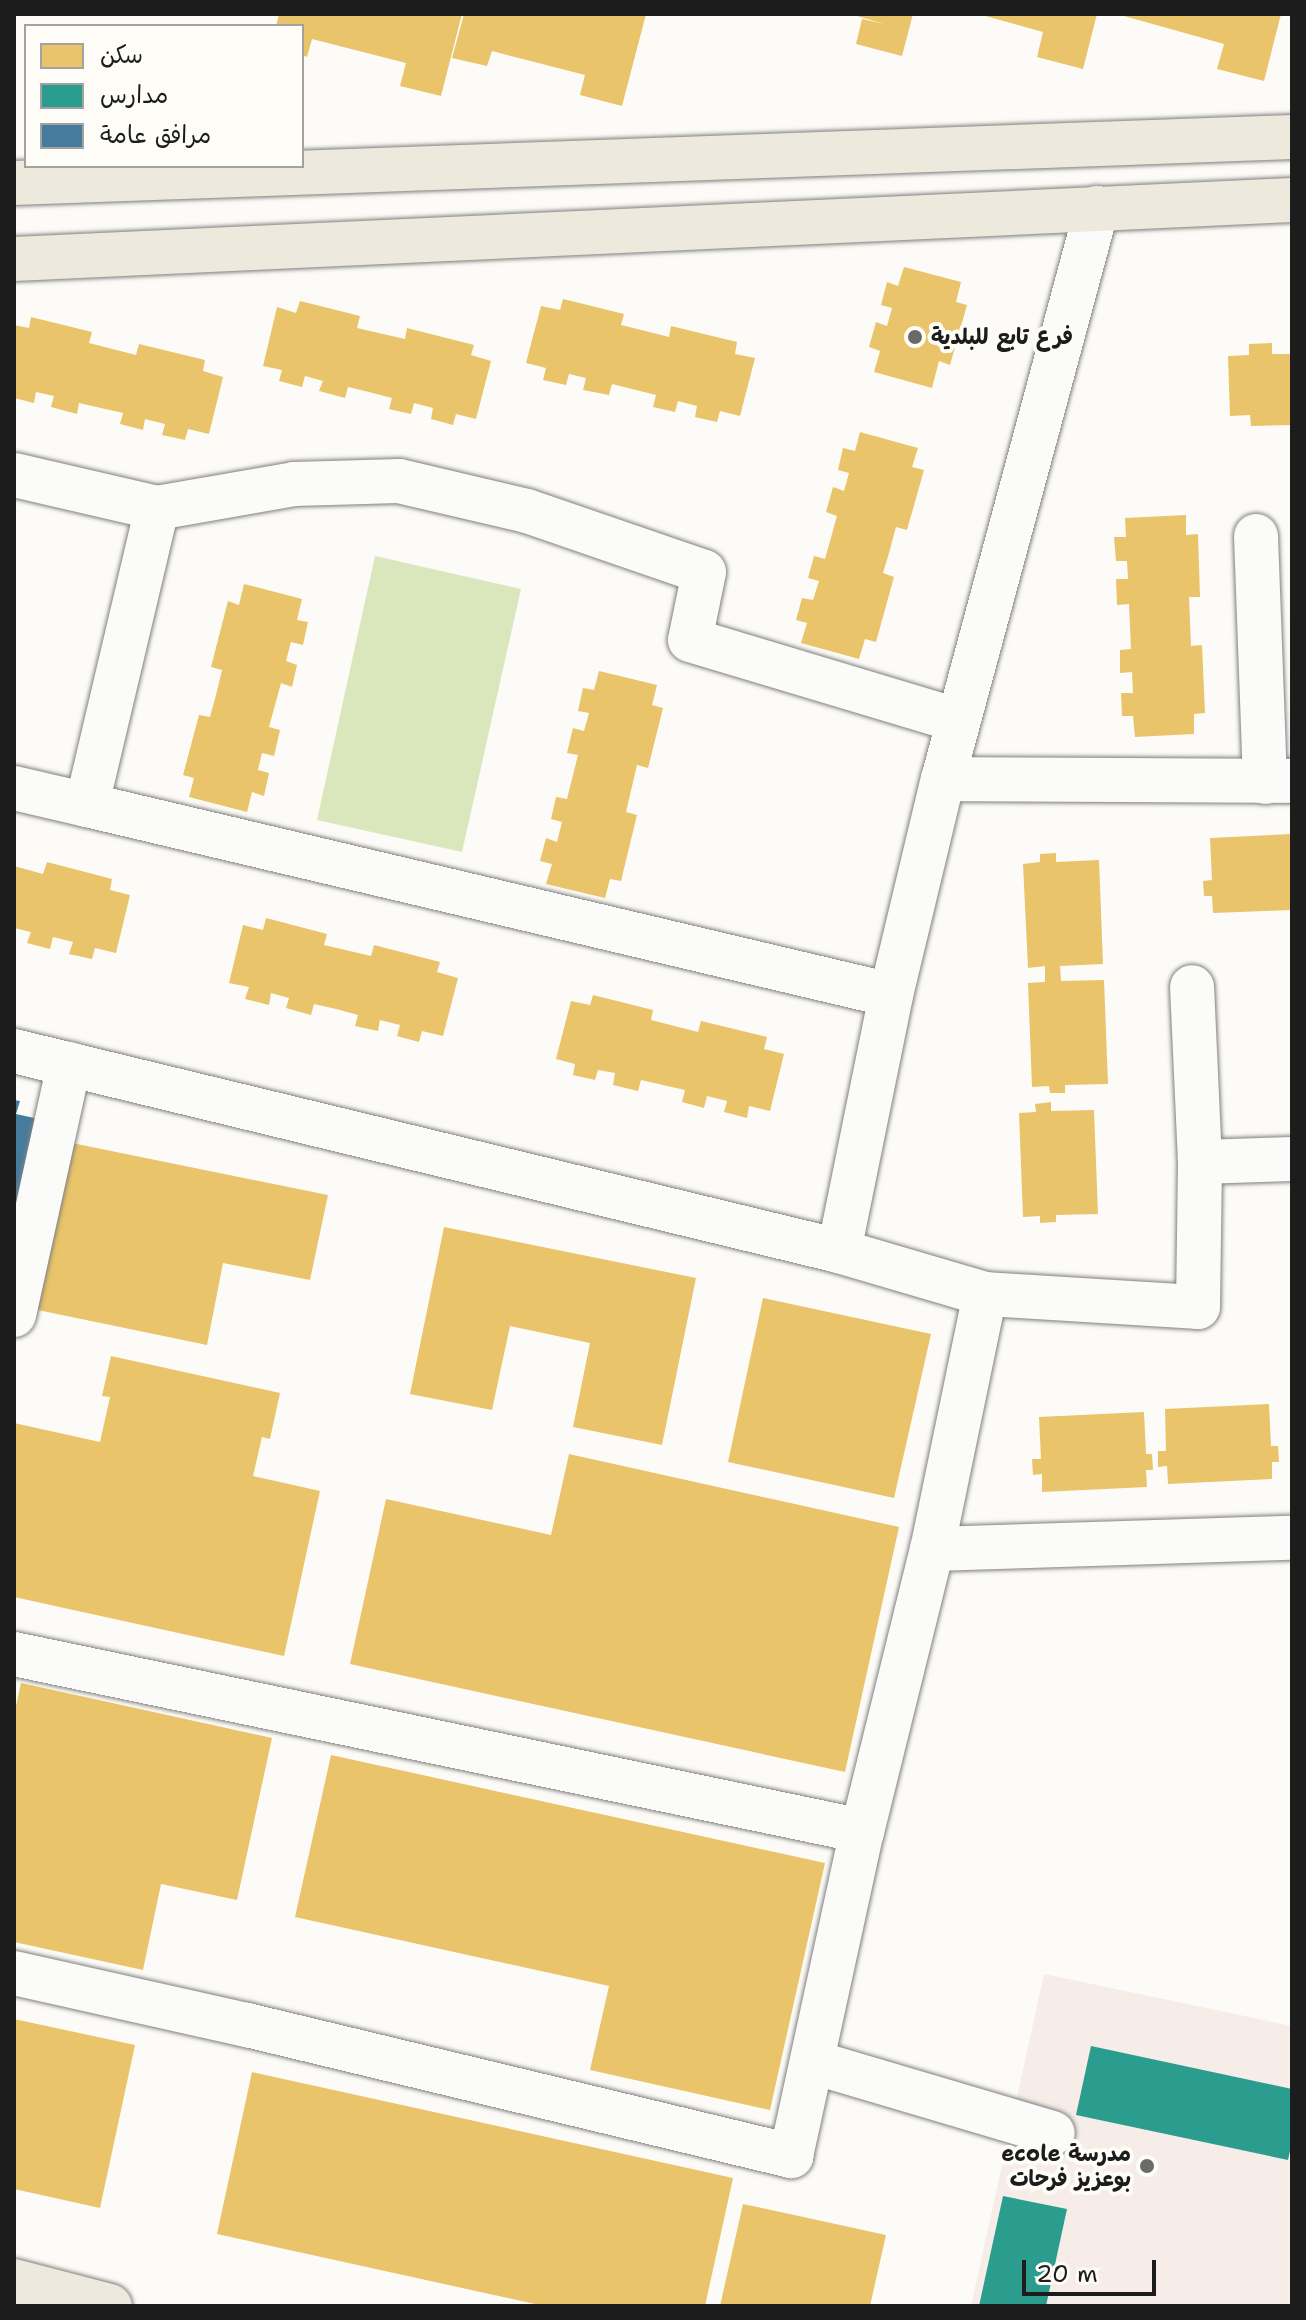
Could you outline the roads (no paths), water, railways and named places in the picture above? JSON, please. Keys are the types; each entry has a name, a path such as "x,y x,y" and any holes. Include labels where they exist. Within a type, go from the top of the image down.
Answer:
{"main road":[{"path":"14,183 1292,137"},
{"path":"14,259 1292,200"},
{"path":"14,2281 110,2306"}],"street":[{"path":"839,1251 891,995 957,720 1097,208"},
{"path":"14,475 157,508 294,484 399,481 527,511 704,572 690,640 957,720"},
{"path":"87,805 157,508"},
{"path":"943,779 1278,782 1256,536"},
{"path":"14,788 891,995"},
{"path":"14,1051 839,1251 985,1294 1198,1307 1200,1162 1192,987"},
{"path":"14,1315 69,1064"},
{"path":"1200,1162 1292,1159"},
{"path":"14,1973 247,2025 791,2156 862,1831 932,1549 985,1294"},
{"path":"932,1549 1292,1538"},
{"path":"14,1654 862,1831"},
{"path":"813,2062 1053,2133"}],"place":[{"name":"فرع تابع للبلدية","path":"915,337"},
{"name":"ecole مدرسة بوعزيز فرحات","path":"1147,2166"}]}
